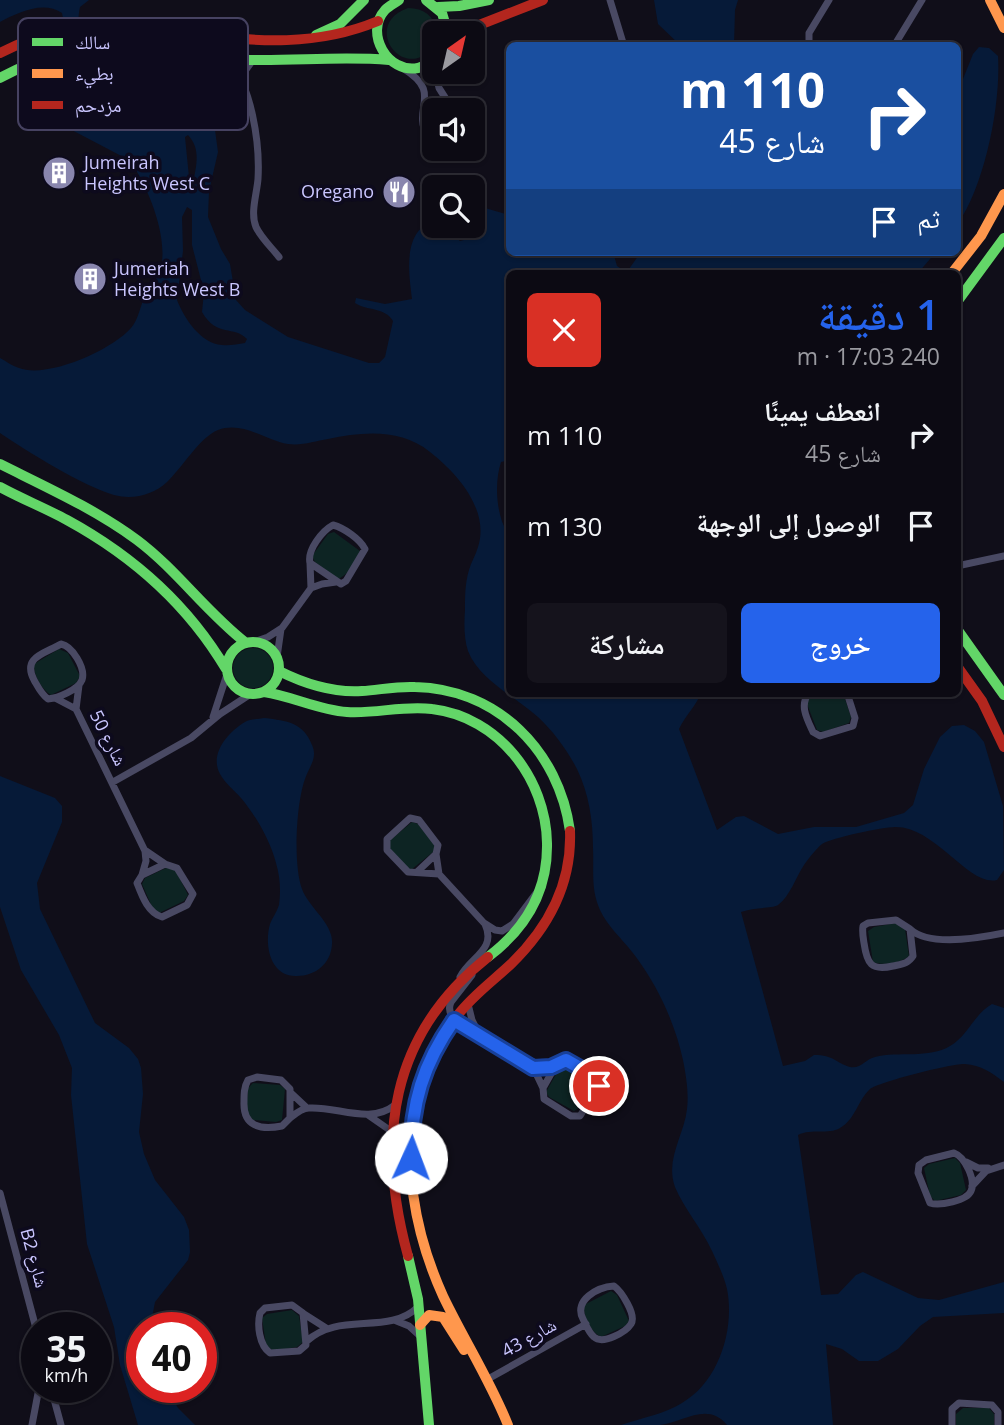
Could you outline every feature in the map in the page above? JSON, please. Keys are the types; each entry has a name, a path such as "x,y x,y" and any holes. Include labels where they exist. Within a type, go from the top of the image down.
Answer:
{"street":[{"path":"309,38 340,24 364,0"},
{"path":"399,0 387,4 378,21 378,42 393,62 415,76 424,87 424,98"},
{"path":"426,0 438,7 445,21"},
{"path":"438,7 489,0"},
{"path":"485,23 543,0"},
{"path":"610,0 623,42"},
{"path":"809,42 809,33 830,0"},
{"path":"896,42 922,0"},
{"path":"990,0 1004,28"},
{"path":"248,38 345,35 378,21"},
{"path":"0,53 18,46"},
{"path":"248,60 347,56 393,62 408,69 422,67"},
{"path":"248,67 253,60"},
{"path":"0,78 18,69"},
{"path":"248,103 254,123 258,159 254,219 256,227 279,257"},
{"path":"955,270 981,236 1004,194"},
{"path":"961,296 1004,238"},
{"path":"961,270 967,271 974,279"},
{"path":"0,464 98,514 137,540 182,580 223,625 250,642 268,646 277,657"},
{"path":"13,472 2,488 76,525 141,571 193,620 208,639 237,690 249,695"},
{"path":"27,501 36,483"},
{"path":"310,563 341,584 346,581 365,552 363,544 339,527 330,526 310,552 310,563 311,588"},
{"path":"961,565 1004,556"},
{"path":"961,561 968,562"},
{"path":"211,721 221,698 227,662 234,650 268,637 282,628 311,588 336,582"},
{"path":"264,692 272,687 279,671 277,657 282,628"},
{"path":"961,635 1004,695"},
{"name":"شارع 50","path":"76,709 43,695 29,670 33,660 61,644 72,649 82,671 76,709 145,851"},
{"path":"279,671 316,687 336,691 431,688 458,693 483,703 501,713 532,741 544,757 566,805 569,859 561,891 552,912 527,947 468,1003 454,1020 433,1053 422,1078 411,1131 413,1186 425,1242 443,1294 488,1378 508,1425"},
{"path":"961,672 982,701 1004,747"},
{"path":"55,698 79,685"},
{"path":"113,782 180,745 249,695 264,692 284,695 321,708 354,713 425,707 446,711 484,727 517,754 533,778 544,805 549,843 542,890 524,923 512,937 458,984 421,1032 407,1061 391,1128 391,1171 418,1307 429,1425"},
{"path":"806,697 803,707 813,732 820,736 853,726 855,718 848,697"},
{"path":"439,874 410,873 387,850 387,839 407,819 416,818 438,845 436,854 439,874 484,923 495,930 508,928 532,896 542,890"},
{"path":"145,851 177,868 193,894 187,905 165,916 155,915 150,909 138,886 146,861 145,851"},
{"path":"417,872 436,854"},
{"path":"142,875 166,864"},
{"path":"933,940 914,953 911,960 905,964 883,968 875,967 866,957 862,932 863,926 868,923 896,920 920,936 933,940 1000,934 1004,938"},
{"path":"458,984 467,965 486,948 489,936 484,923"},
{"path":"910,929 914,953"},
{"path":"475,968 450,1006 449,1011 454,1020 479,1032 533,1068 547,1101 574,1118 582,1114 599,1083 596,1077 570,1062 562,1061 556,1065 533,1068"},
{"path":"468,1003 472,1020 479,1032"},
{"path":"543,1088 556,1065"},
{"path":"289,1118 291,1093 288,1085 281,1080 257,1077 248,1080 244,1089 244,1115 252,1125 278,1127 307,1108 368,1114 385,1111 395,1105"},
{"path":"291,1093 307,1108"},
{"path":"368,1114 391,1128"},
{"path":"391,1128 402,1124 411,1131"},
{"path":"993,1168 978,1168 954,1153 926,1160 919,1165 918,1173 927,1200 934,1205 966,1197 981,1175 1004,1165"},
{"path":"966,1162 972,1186"},
{"name":"B2 شارع","path":"0,1193 32,1312"},
{"path":"611,1286 619,1290 633,1318 630,1325 607,1340 594,1338 586,1324 580,1313 582,1301 611,1286"},
{"path":"327,1328 292,1305 265,1308 258,1320 262,1344 270,1353 299,1351 315,1333 327,1328 394,1320 407,1316 418,1307"},
{"path":"303,1313 307,1341"},
{"path":"421,1331 429,1315 443,1317 464,1350 479,1364"},
{"path":"394,1320 421,1331"},
{"name":"شارع 43","path":"488,1378 586,1324"},
{"path":"32,1425 36,1403"},
{"path":"55,1403 61,1425"},
{"path":"953,1425 952,1409 959,1404 990,1404 1004,1418"},
{"path":"998,1412 999,1425"}],"green space":[{"path":"408,8 419,9 433,21 422,21 422,57 410,59 399,55 391,47 387,37 388,26 394,16"},
{"path":"334,532 360,551 352,567 338,579 315,562 312,556 328,534"},
{"path":"253,648 261,649 267,654 272,660 272,676 267,682 261,687 253,688 245,687 239,682 234,676 233,668 234,660 239,654 245,649"},
{"path":"59,649 68,653 80,676 76,683 51,695 39,681 34,664"},
{"path":"809,697 844,697 851,717 849,723 823,732 817,730 807,704"},
{"path":"412,822 418,824 435,846 433,852 411,870 390,849 388,842"},
{"path":"168,867 176,871 188,895 184,901 159,913 153,909 142,884 145,878"},
{"path":"896,923 905,929 909,956 892,963 873,962 868,931 874,927"},
{"path":"566,1065 593,1081 587,1098 574,1111 549,1097 546,1092 560,1067"},
{"path":"253,1083 280,1085 285,1089 282,1120 253,1120 246,1112 248,1088"},
{"path":"955,1158 960,1163 966,1190 961,1195 935,1201 930,1196 924,1168 929,1164"},
{"path":"611,1291 617,1295 629,1321 625,1326 601,1337 588,1324 584,1305"},
{"path":"292,1310 299,1316 303,1342 297,1347 273,1351 266,1345 262,1318 267,1314"},
{"path":"963,1408 989,1408 994,1414 994,1425 956,1425 956,1414"}],"water":[{"path":"0,0 89,0 80,7 79,18 63,18 62,13 55,9 39,8 0,22"},
{"path":"654,0 738,0 734,42 677,42 658,24"},
{"path":"979,47 989,48 998,56 997,97 983,167 961,218 961,84 973,54"},
{"path":"72,130 215,130 218,152 209,191 208,217 230,264 236,300 245,310 288,337 369,363 379,363 385,357 393,321 381,311 355,303 356,298 385,304 412,299 410,255 416,234 422,227 422,238 456,238 460,241 485,238 485,208 506,214 506,256 614,256 617,266 623,270 506,270 506,461 501,462 497,490 501,519 506,530 506,692 481,671 468,651 466,641 466,585 480,533 475,506 451,470 418,444 394,435 368,434 293,444 279,442 245,429 227,428 218,430 205,439 161,486 149,493 128,497 101,491 87,484 40,459 0,433 0,358 11,365 31,370 62,366 109,345 134,324 146,294 160,271 162,258 160,229 150,198 129,160","holes":["188,135 197,155 192,179 189,177 185,137","187,207 192,210 192,245 204,292 202,312 219,328 242,335 247,339 245,343 214,344 200,335 184,314 177,300 183,251 182,217"]},
{"path":"638,256 933,256 921,270 623,270 629,269"},
{"path":"513,697 699,697 679,729 717,830 736,817 744,816 778,834 814,827 856,827 904,813 913,805 924,769 940,737 952,726 964,725 975,731 984,742 1003,806 1004,870 997,880 986,880 975,875 937,845 910,829 889,827 822,844 804,865 789,892 778,905 741,912 783,1066 805,1061 814,1055 826,1056 854,1067 884,1055 923,1054 942,1050 956,1042 986,1008 992,1004 1004,1008 1004,1082 971,1065 946,1066 876,1086 870,1089 849,1120 840,1128 798,1135 821,1295 838,1294 856,1275 863,1272 918,1298 939,1300 1004,1282 1004,1313 933,1317 920,1326 898,1349 878,1361 859,1361 842,1349 826,1344 833,1425 727,1425 719,1418 703,1414 660,1425 621,1425 675,1407 695,1394 706,1382 715,1368 726,1337 729,1305 720,1269 675,1187 673,1177 674,1157 688,1103 683,1060 676,1033 659,994 644,969 605,919 598,905 594,884 591,818 581,778 560,742 538,717"},
{"path":"265,718 299,727 314,750 299,803 297,865 305,896 329,930 332,944 329,957 321,967 310,974 297,976 288,975 275,966 269,950 268,932 279,905 280,894 276,863 270,846 257,820 222,777 217,766 222,744 232,732 247,721"},
{"path":"0,776 55,798 62,806 62,822 37,883 40,909 95,1023 129,1048 138,1059 143,1094 139,1132 144,1154 155,1180 184,1217 189,1230 188,1260 155,1302 153,1312 126,1312 126,1385 120,1365 112,1312 109,1312 87,1244 71,1095 72,1068 59,1035 21,970 0,907"},
{"path":"131,1403 175,1403 195,1425 138,1425"}],"traffic: fast":[{"path":"316,35 340,24 364,0"},
{"path":"399,0 385,10 379,19 378,40 382,50 397,65 407,68 422,66"},
{"path":"426,0 442,13 444,21"},
{"path":"438,7 489,0"},
{"path":"248,60 389,60"},
{"path":"0,78 18,69"},
{"path":"961,297 1004,238"},
{"path":"0,464 87,508 137,540 246,643"},
{"path":"0,487 67,520 136,566 176,603 226,669"},
{"path":"961,635 1004,695"},
{"path":"253,642 272,649 279,668 272,687 253,694 234,687 227,668 234,649 253,642"},
{"path":"279,671 309,684 340,691 408,687 445,690 473,699 498,712 520,730 553,775 564,802 570,831"},
{"path":"264,692 347,712 421,708 456,714 478,724 498,738 514,755 528,775 545,819 546,861 539,893 532,908 513,934 488,957"},
{"path":"408,1256 418,1299 429,1425"}],"traffic: slow":[{"path":"990,0 1004,28"},
{"path":"954,270 981,236 1004,194"},
{"path":"419,1092 411,1143 413,1196 418,1222 443,1296 508,1425"},
{"path":"420,1325 429,1315 443,1317 464,1350"}],"traffic: jam":[{"path":"485,23 543,0"},
{"path":"248,39 287,40 333,35 378,21"},
{"path":"0,53 18,45"},
{"path":"961,672 982,701 1004,747"},
{"path":"419,1092 434,1052 457,1016 524,950 546,920 555,904 567,869 570,831"},
{"path":"408,1256 398,1213 393,1171 393,1131 399,1092 411,1055 429,1020 455,987 488,957"}],"place":[{"name":"Jumeirah Heights West C","path":"59,173"},
{"name":"Oregano","path":"399,192"},
{"name":"Jumeriah Heights West B","path":"90,279"}],"route":[{"path":"411,1158 411,1131 422,1078 433,1053 454,1020 479,1032 533,1068 551,1067 566,1060 596,1077 599,1086"}]}
